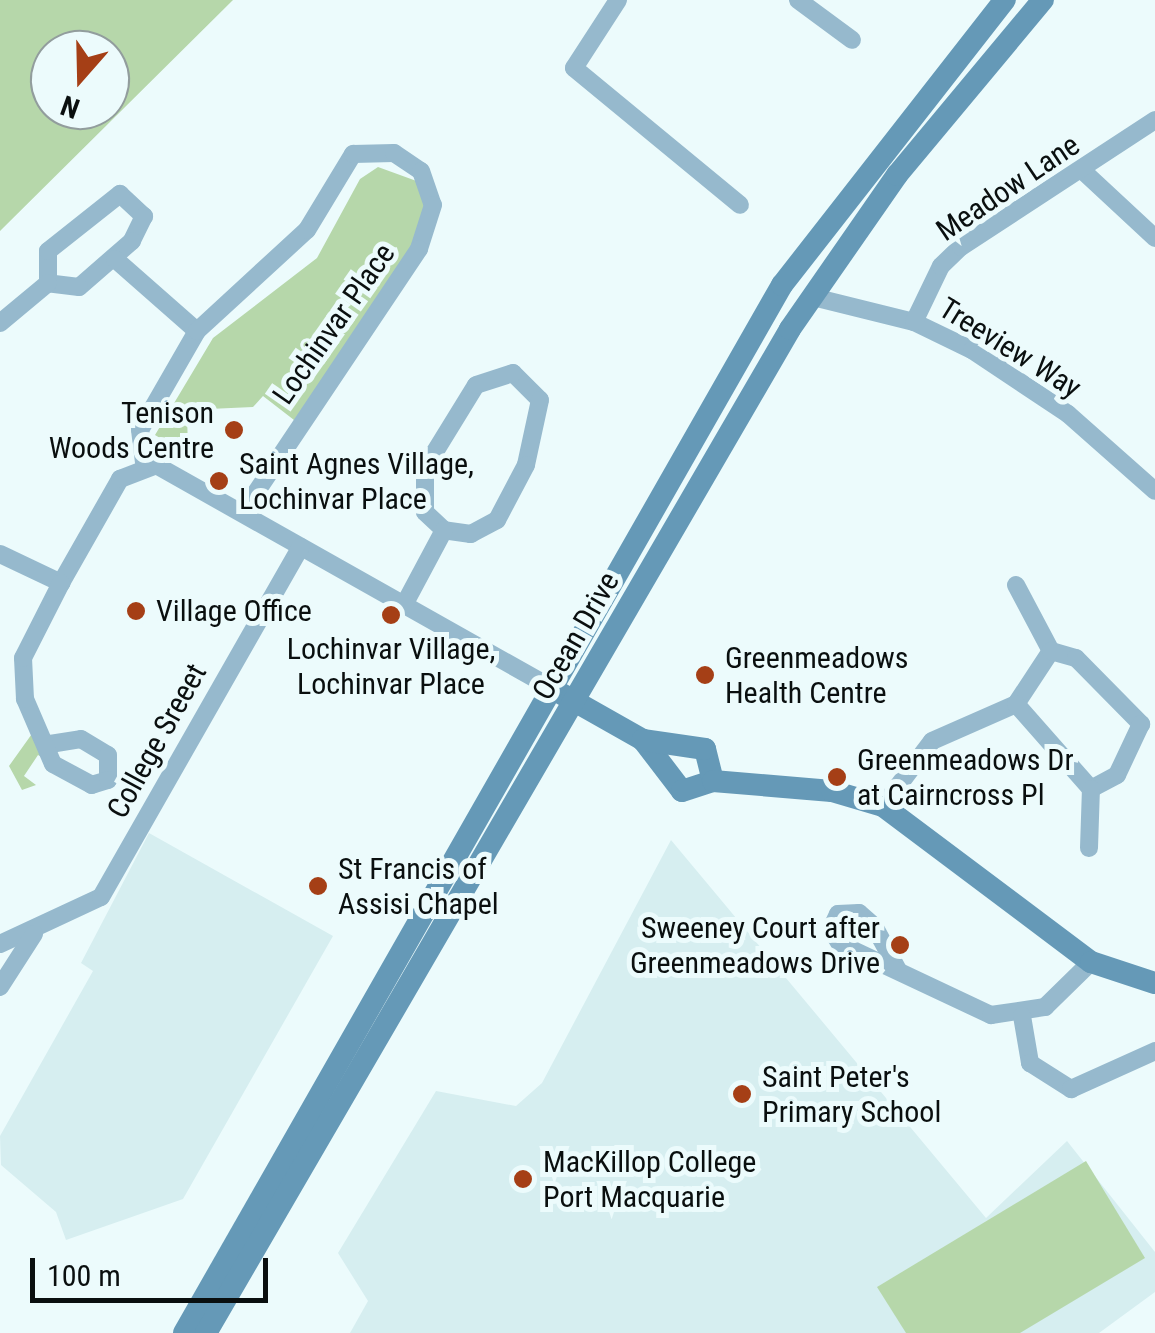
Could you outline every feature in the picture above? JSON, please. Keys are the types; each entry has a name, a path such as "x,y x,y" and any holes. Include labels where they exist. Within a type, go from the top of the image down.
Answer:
{"main road":[{"name":"Ocean Drive","path":"184,1333 549,686 782,285 1005,0"},
{"name":"Ocean Drive","path":"206,1333 813,296 897,176 1043,0"},
{"path":"549,686 675,758 682,791 715,773 884,806 1091,962 1155,983"},
{"path":"675,758 700,746 715,773"}],"street":[{"path":"618,0 574,68 740,204"},
{"path":"798,0 852,40"},
{"name":"Meadow Lane","path":"914,322 940,266 961,247 1084,172 1155,120"},
{"name":"Lochinvar Place","path":"144,463 140,430 197,331 307,230 353,154 394,153 421,171 433,205 419,249 244,512"},
{"path":"1084,172 1155,238"},
{"path":"0,322 48,283 80,287 115,259 144,216 120,194 48,251 48,283"},
{"path":"115,259 197,331"},
{"name":"Treeview Way","path":"813,296 844,300 914,322 1028,385 1155,491"},
{"path":"486,378 525,379 540,400 540,427 506,506 484,529 444,530 422,499 441,434 486,378"},
{"path":"50,744 81,739 113,767 108,780 92,785 53,764 50,744 26,699 23,658 112,490 144,463 244,512 549,686"},
{"path":"404,604 444,530"},
{"name":"College Sreeet","path":"34,934 101,896 301,547"},
{"path":"0,554 61,583"},
{"path":"1016,585 1051,651 1076,658 1142,724 1117,775 1091,790"},
{"path":"884,806 932,741 1016,704 1051,651"},
{"path":"1016,704 1091,790 1088,848"},
{"path":"0,944 34,934"},
{"path":"0,987 34,934"},
{"path":"898,970 965,1008 1022,1016 1060,997 1091,962"},
{"path":"1022,1016 1030,1063 1071,1088 1155,1051"}],"shaded area":[{"path":"149,833 333,936 183,1199 66,1240 56,1212 1,1165 0,1136 93,971 81,963"},
{"name":"Saint Peter's Primary School","path":"671,840 986,1218 1067,1141 1155,1252 1155,1292 1099,1333 350,1333 368,1301 338,1253 436,1091 516,1106 542,1083"}],"green space":[{"path":"0,0 233,0 130,102 130,30 30,30 30,130 102,130 0,231"},
{"path":"378,167 422,183 426,230 333,374 294,420 263,396 253,407 187,410 188,455 155,435 213,338 317,258 360,179"},
{"path":"34,731 50,762 38,755 24,776 36,785 22,790 9,766"},
{"path":"1086,1161 1145,1258 1020,1333 906,1333 877,1287"}],"place":[{"name":"Tenison Woods Centre","path":"234,430"},
{"name":"Saint Agnes Village, Lochinvar Place","path":"219,481"},
{"name":"Village Office","path":"136,611"},
{"name":"Lochinvar Village, Lochinvar Place","path":"391,615"},
{"name":"Greenmeadows Health Centre","path":"705,675"},
{"name":"Greenmeadows Dr at Cairncross Pl","path":"837,777"},
{"name":"St Francis of Assisi Chapel","path":"318,886"},
{"name":"Sweeney Court after Greenmeadows Drive","path":"900,945"},
{"name":"Saint Peter's Primary School","path":"742,1094"},
{"name":"MacKillop College Port Macquarie","path":"523,1179"}]}
